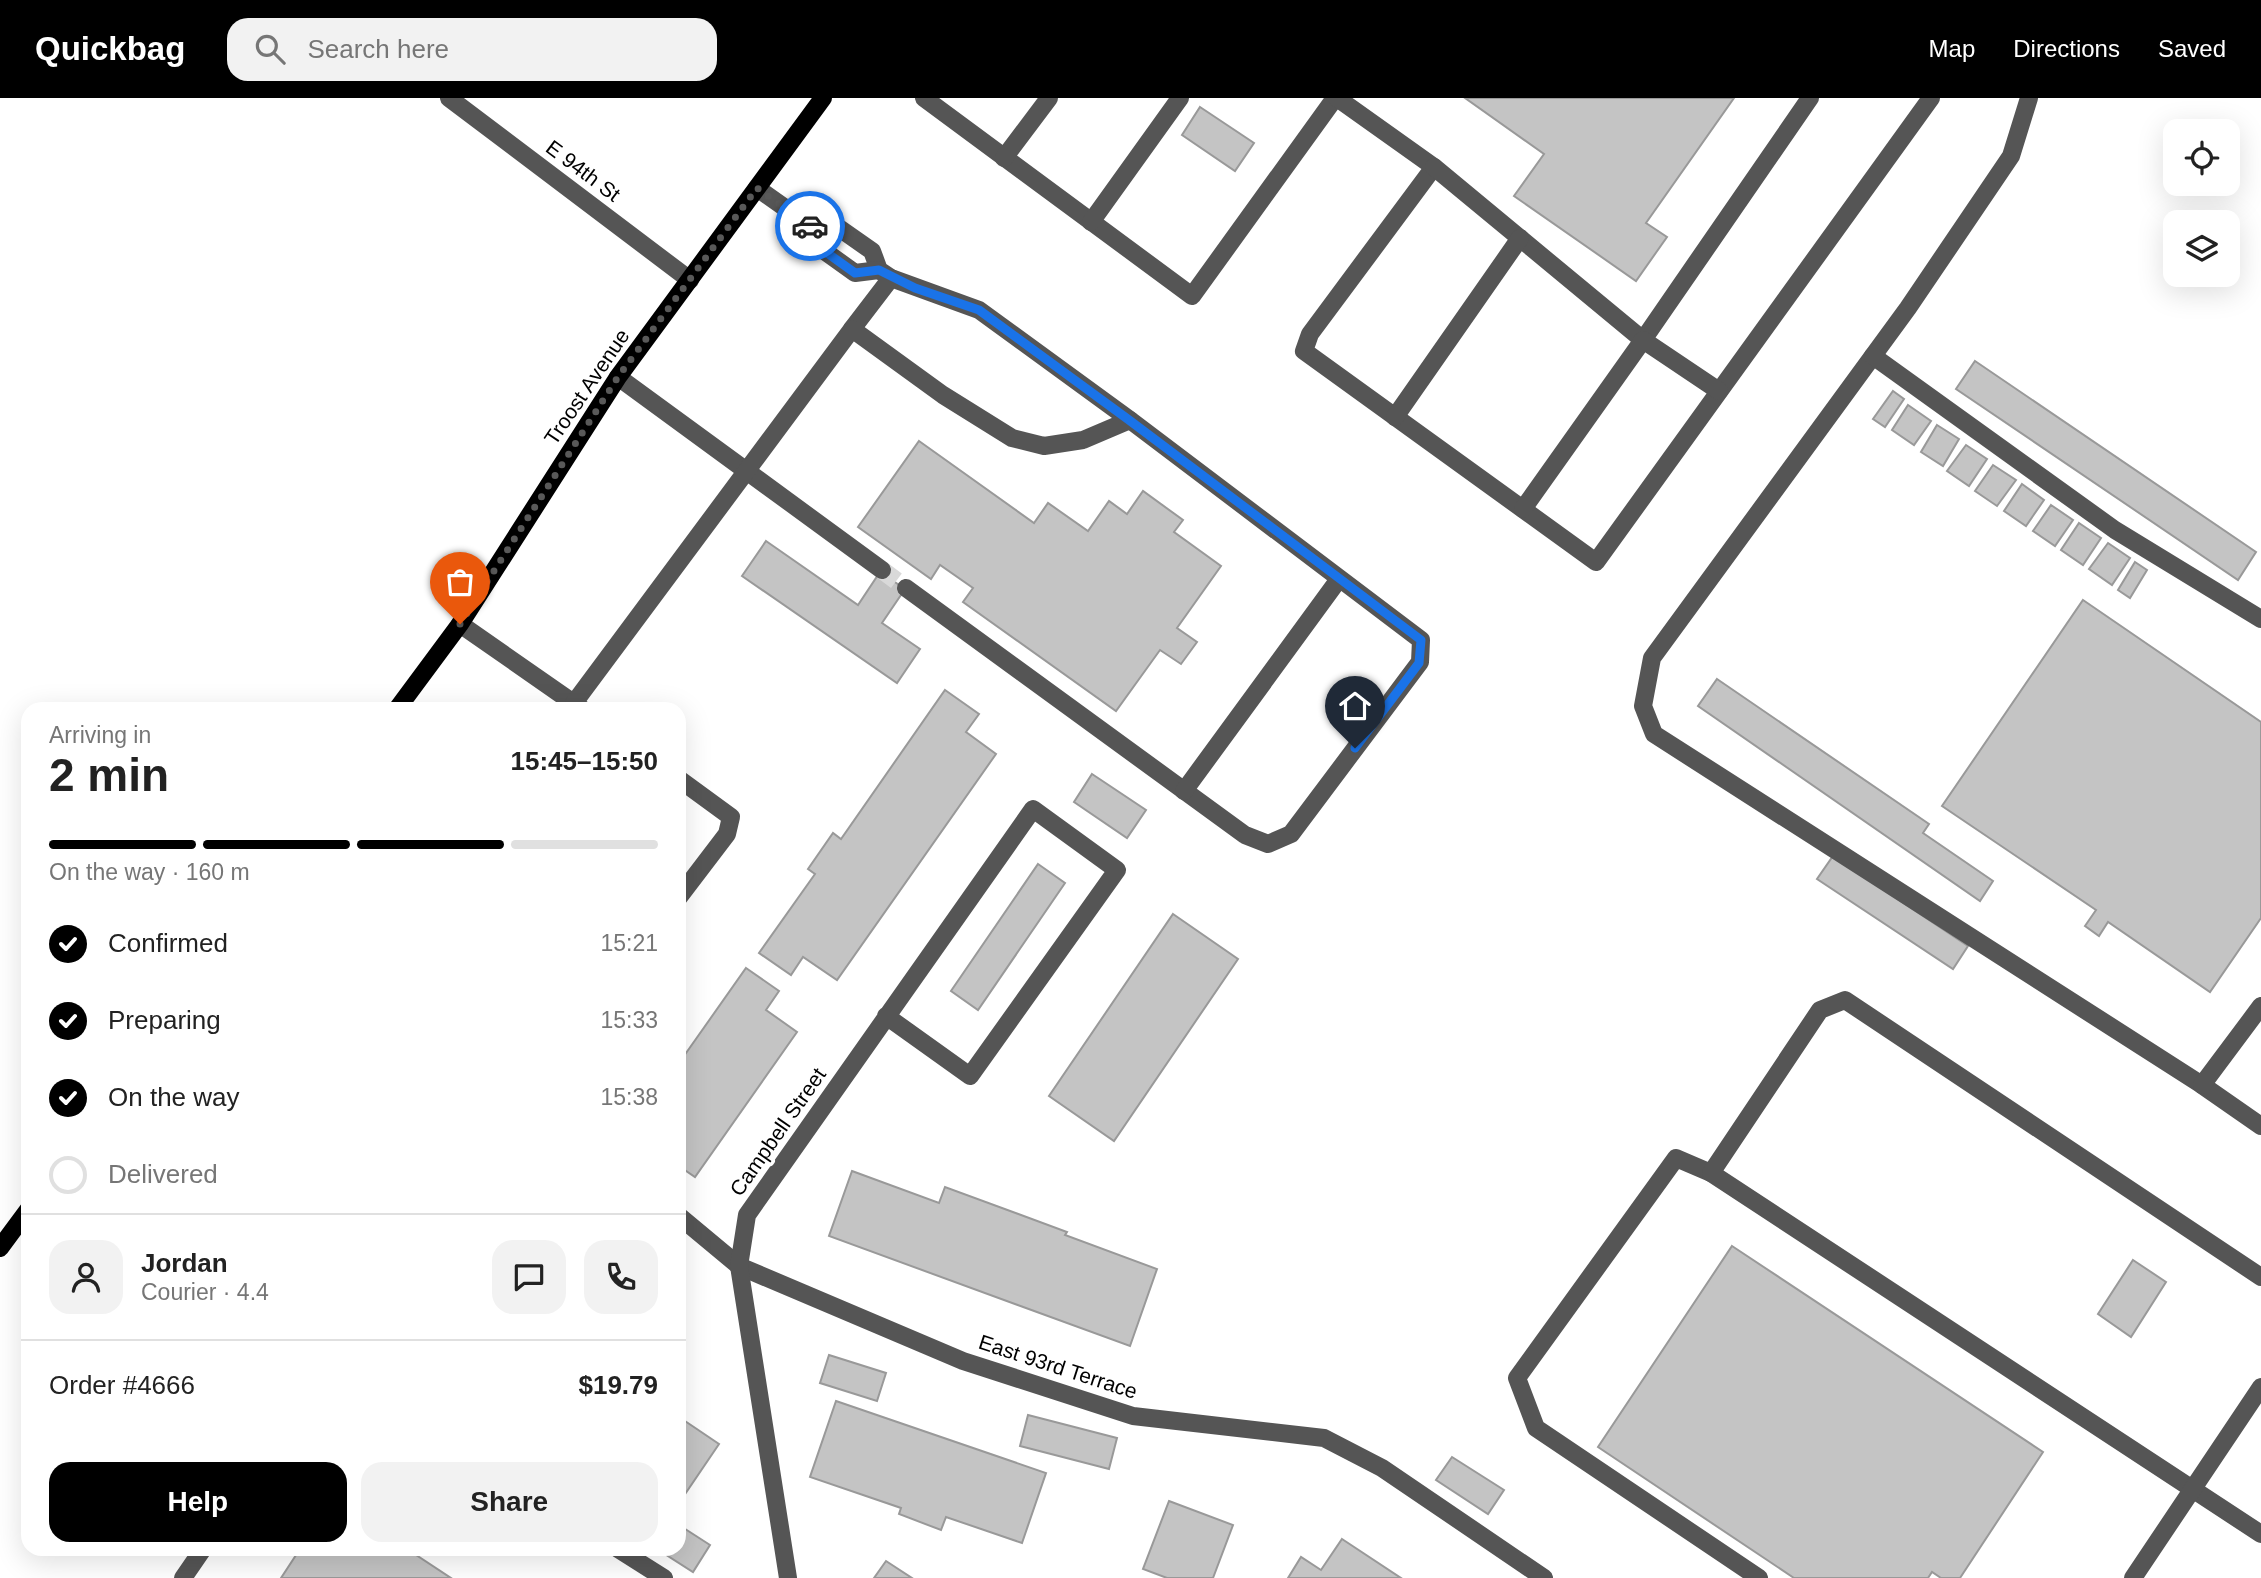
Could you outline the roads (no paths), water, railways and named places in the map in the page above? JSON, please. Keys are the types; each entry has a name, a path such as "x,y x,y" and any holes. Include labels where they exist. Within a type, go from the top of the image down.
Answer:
{"main road":[{"name":"Troost Avenue","path":"402,702 460,624 618,377 823,98"},
{"path":"0,1248 21,1220"}],"street":[{"name":"E 94th St","path":"449,98 690,280"},
{"path":"924,98 1192,296 1336,98 1434,167 1643,340 1719,391"},
{"path":"1004,158 1049,98"},
{"path":"1091,222 1180,98"},
{"path":"1523,509 1810,98"},
{"path":"1434,167 1310,334 1304,351 1596,562 1931,98"},
{"path":"2029,98 2011,156 1873,356 1652,657 1643,706 1654,733 2202,1085 2261,1126"},
{"path":"757,188 815,229"},
{"path":"815,229 832,223 872,251 885,274"},
{"path":"815,229 816,245 855,273 885,274 979,310 1421,640 1419,663 1291,834 1268,844 1245,835 906,588"},
{"path":"1395,417 1520,238"},
{"path":"581,702 852,329 885,274"},
{"path":"852,329 943,395 1012,438 1044,446 1083,440 1129,420"},
{"path":"1873,356 2115,530 2261,619"},
{"path":"618,377 882,570"},
{"path":"1184,791 1339,579"},
{"path":"460,624 572,702"},
{"path":"686,784 731,817 727,834 686,888"},
{"name":"Campbell Street","path":"788,1578 739,1266 747,1215 886,1016 1033,808 1117,870 970,1076 886,1016"},
{"path":"1711,1173 1820,1010 1845,1000 2261,1277"},
{"path":"2202,1085 2261,1006"},
{"path":"1759,1578 1536,1427 1517,1377 1676,1158 1711,1173 2261,1534"},
{"name":"East 93rd Terrace","path":"686,1222 739,1266 963,1361 1133,1416 1324,1438 1382,1468 1544,1578"},
{"path":"2133,1578 2261,1387"},
{"path":"183,1578 198,1556"},
{"path":"629,1556 664,1578"}],"tunnel":[{"path":"882,570 906,588"}]}
